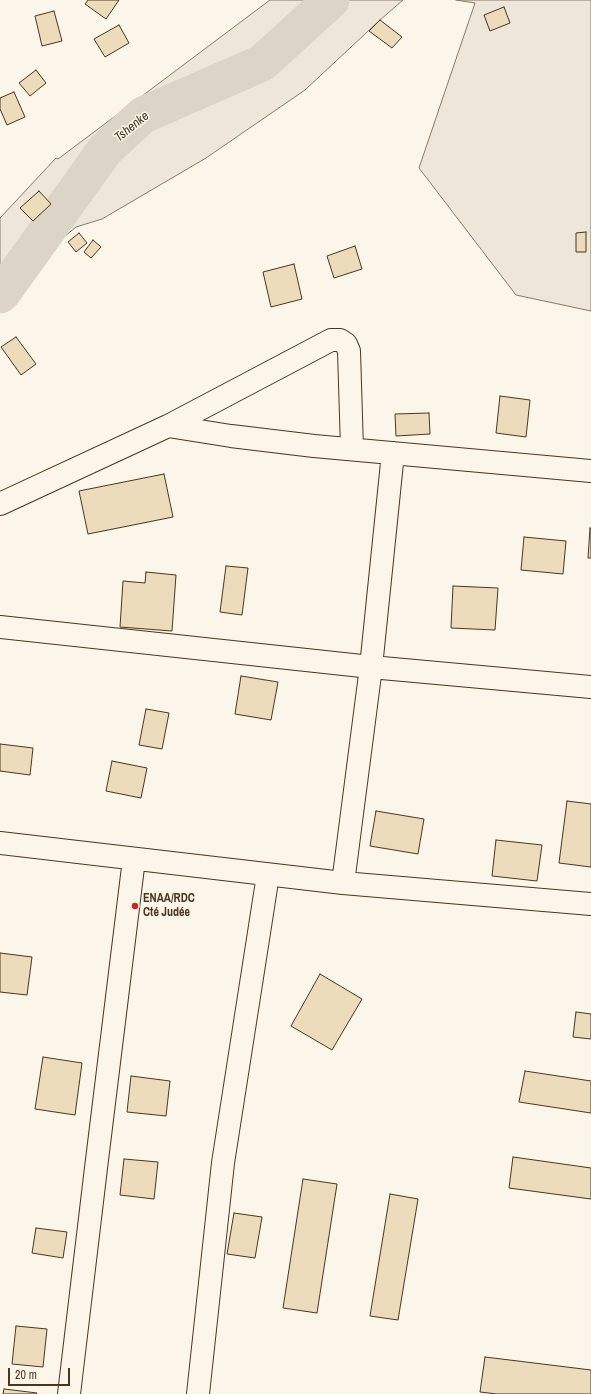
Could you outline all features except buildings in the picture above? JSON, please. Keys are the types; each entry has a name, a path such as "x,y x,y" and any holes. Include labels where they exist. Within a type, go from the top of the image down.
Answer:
{"street":[{"path":"0,504 168,426 331,340 340,340 346,344 349,351 352,449"},
{"path":"168,426 231,436 314,446 591,472"},
{"path":"343,883 371,667 393,453"},
{"path":"0,627 371,667 591,687"},
{"path":"0,843 343,883 591,904"},
{"path":"69,1394 134,859"},
{"path":"198,1394 223,1163 268,875"}],"shaded area":[{"path":"270,0 403,0 305,90 206,158 102,219 76,227 54,245 0,302 0,218 56,158 58,159"},
{"path":"456,0 591,0 591,311 516,295 419,168 475,3"}],"waterway":[{"name":"Tshenke","path":"0,295 105,150 143,115 262,63 331,0"}],"place":[{"name":"ENAA/RDC Cté Judée","path":"135,906"}]}
